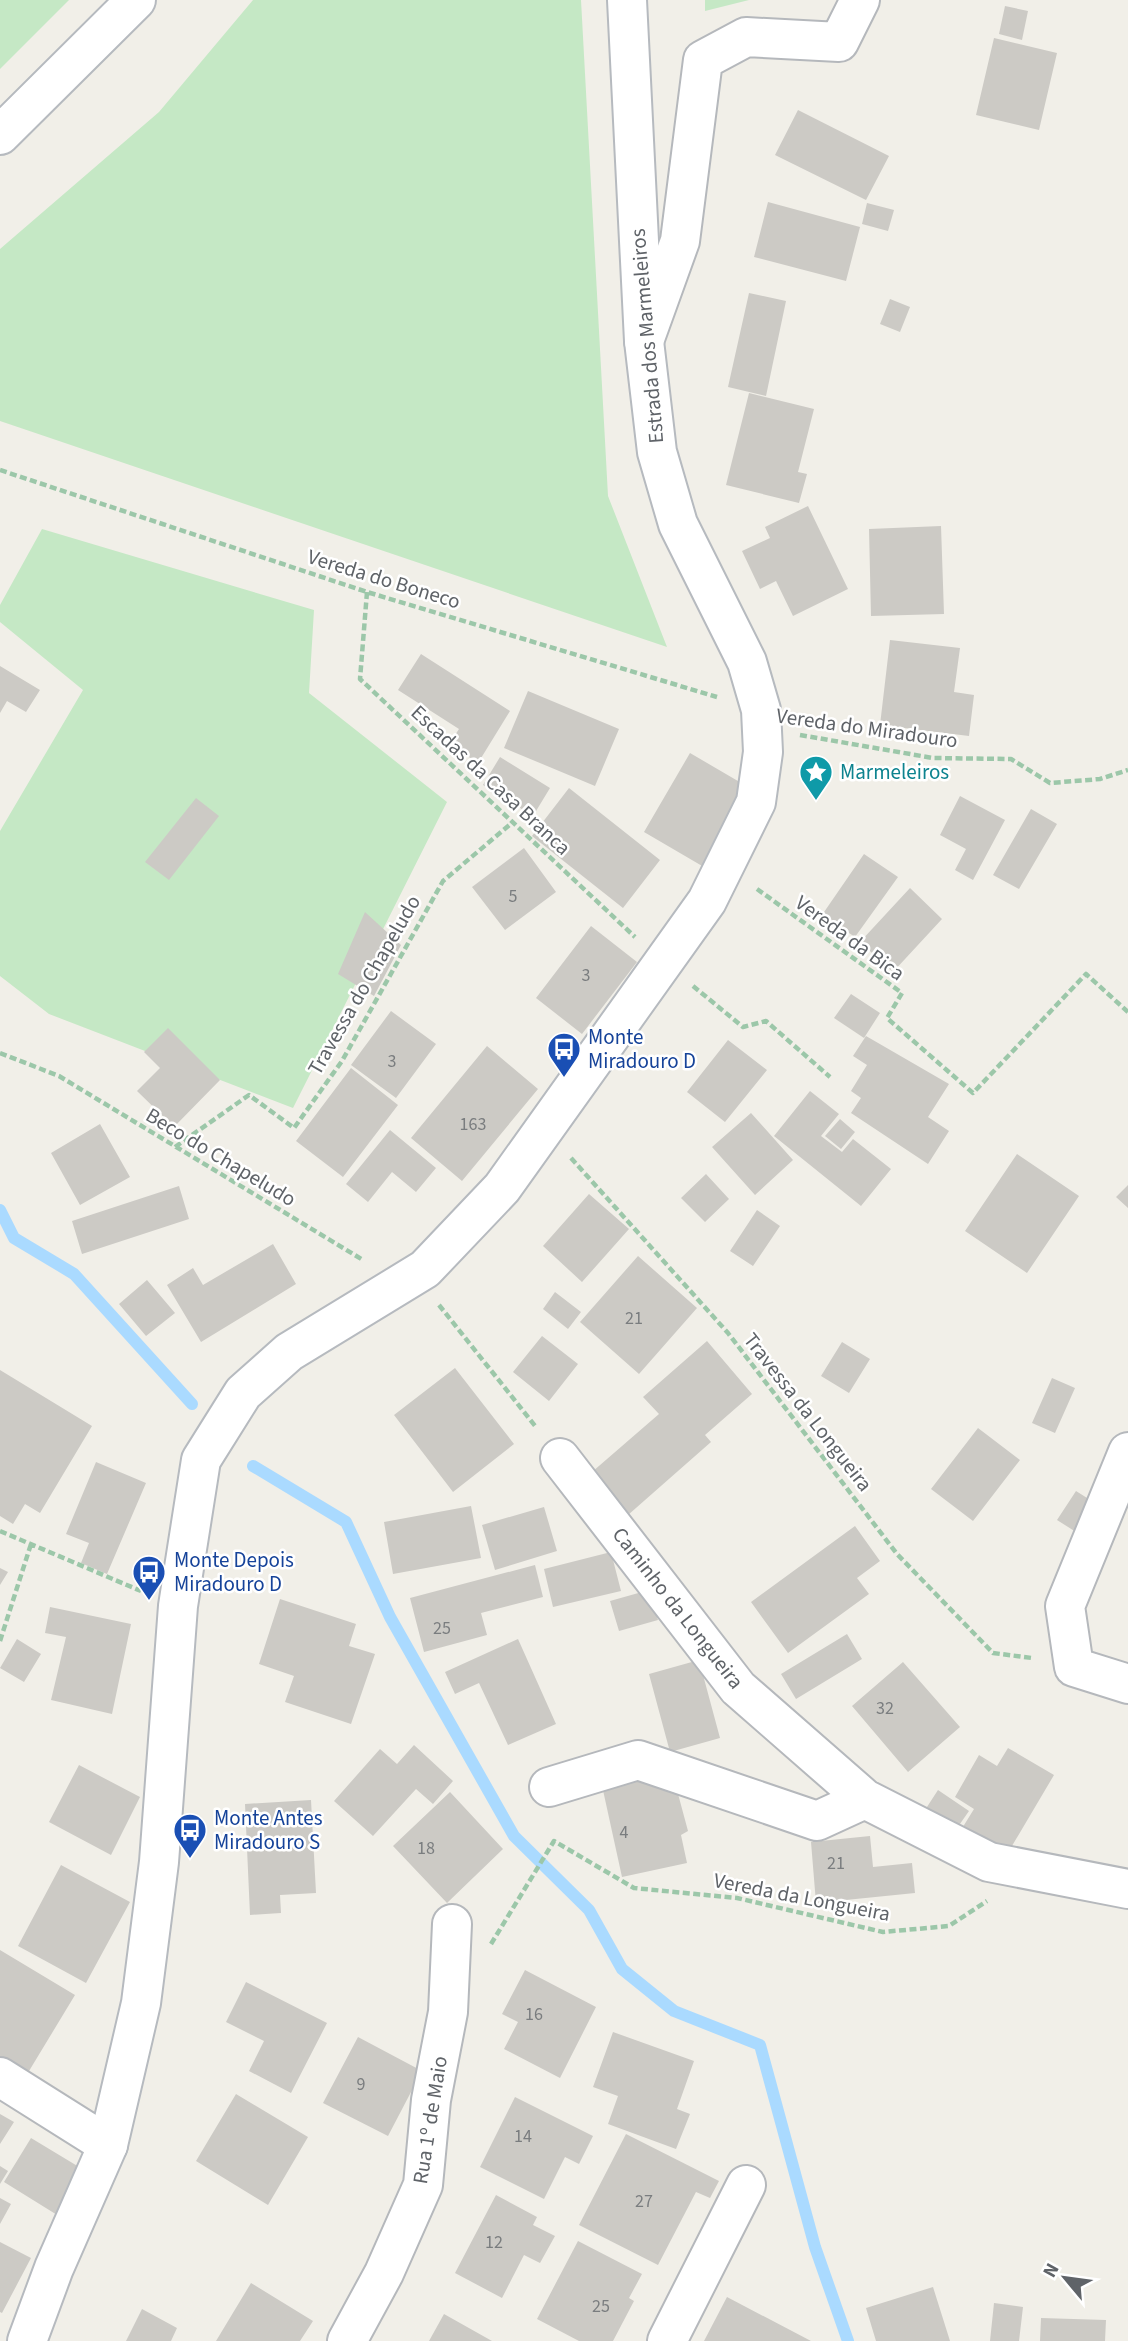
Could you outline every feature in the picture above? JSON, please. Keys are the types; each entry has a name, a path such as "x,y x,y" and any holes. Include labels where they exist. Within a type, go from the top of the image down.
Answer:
{"main road":[{"path":"0,135 136,0"},
{"name":"Estrada dos Marmeleiros","path":"27,2341 54,2268 108,2145 141,2003 153,1923 178,1606 201,1460 243,1393 289,1352 416,1276 502,1188 545,1129 675,972 756,802 763,752 761,719 747,662 678,524 657,452 644,341 627,0"},
{"path":"644,341 680,241 703,60 746,37 839,42 860,0"},
{"path":"1128,1452 1065,1606 1074,1667 1128,1684"},
{"name":"Caminho da Longueira","path":"560,1458 738,1688 865,1799 989,1862 1128,1889"},
{"path":"549,1787 638,1760 817,1821 865,1799"},
{"name":"Rua 1º de Maio","path":"348,2341 384,2273 423,2185 431,2100 448,2012 452,1937"},
{"path":"0,2077 108,2145"},
{"path":"667,2341 746,2185"}],"path":[{"name":"Vereda do Boneco","path":"0,470 761,719"},
{"name":"Escadas da Casa Branca","path":"367,592 360,679 675,972 743,1027 766,1021 830,1077"},
{"name":"Vereda do Miradouro","path":"761,719 933,758 1011,759 1050,783 1100,779 1128,770"},
{"name":"Travessa do Chapeludo","path":"175,1147 249,1096 294,1128 342,1061 443,881 513,822"},
{"name":"Vereda da Bica","path":"726,867 902,993 887,1018 973,1093 1086,974 1128,1012"},
{"name":"Beco do Chapeludo","path":"0,1053 59,1076 372,1265"},
{"name":"Travessa da Longueira","path":"545,1129 728,1333 897,1554 992,1653 1073,1663"},
{"path":"416,1276 560,1458"},
{"path":"0,1531 178,1606"},
{"path":"0,1642 31,1544"},
{"name":"Vereda da Longueira","path":"452,1937 489,1947 554,1841 634,1888 737,1898 883,1932 948,1926 1035,1871"}],"green space":[{"path":"0,0 69,0 0,69"},
{"path":"253,0 581,0 608,496 667,647 0,421 0,249 159,112"},
{"path":"705,0 749,0 705,11"},
{"path":"42,529 314,610 309,693 447,802 293,1108 49,1014 0,976 0,831 83,690 0,622 0,605"}],"building":[{"path":"1005,6 1028,11 1022,40 999,34"},
{"path":"994,38 1057,53 1039,130 976,115"},
{"path":"798,110 889,156 866,200 775,155"},
{"path":"768,202 860,227 846,281 754,257"},
{"path":"867,203 894,210 888,231 862,224"},
{"path":"749,293 786,301 766,396 728,387"},
{"path":"890,299 910,307 900,332 880,324"},
{"path":"749,393 814,409 798,472 807,474 799,503 726,485"},
{"path":"808,506 848,589 793,616 776,581 760,589 742,551 770,538 765,527"},
{"path":"941,526 944,614 871,616 869,529"},
{"path":"890,640 960,648 954,692 974,695 969,736 880,725"},
{"path":"421,654 510,711 478,763 449,744 459,729 398,690"},
{"path":"0,666 40,690 26,712 7,701 0,713"},
{"path":"528,691 619,729 595,786 504,748"},
{"path":"690,753 755,791 709,870 644,832"},
{"path":"500,757 550,788 533,816 483,785"},
{"path":"569,788 660,860 623,908 532,836"},
{"path":"960,796 1005,820 973,880 955,870 966,849 940,835"},
{"path":"196,798 219,816 169,880 145,862"},
{"path":"1031,809 1057,824 1019,889 993,875"},
{"path":"524,848 556,892 505,930 472,887"},
{"path":"864,854 898,877 855,937 822,915"},
{"path":"910,888 942,919 893,972 860,942"},
{"path":"365,912 401,945 374,996 338,974"},
{"path":"591,926 637,962 582,1034 536,998"},
{"path":"851,994 880,1013 864,1038 834,1018"},
{"path":"391,1011 436,1044 396,1098 351,1065"},
{"path":"168,1028 220,1080 174,1127 137,1091 160,1068 144,1052"},
{"path":"866,1036 949,1084 928,1117 949,1131 928,1164 851,1113 861,1098 851,1091 867,1065 853,1056"},
{"path":"728,1040 767,1070 725,1122 687,1092"},
{"path":"487,1046 538,1089 462,1181 411,1138"},
{"path":"351,1068 398,1105 343,1177 296,1141"},
{"path":"810,1091 839,1114 821,1136 842,1152 853,1139 891,1169 861,1206 774,1136"},
{"path":"751,1113 793,1160 755,1195 712,1147"},
{"path":"840,1119 855,1132 841,1149 825,1136"},
{"path":"100,1124 130,1177 80,1205 51,1153"},
{"path":"390,1130 436,1168 416,1192 392,1172 368,1202 346,1184"},
{"path":"1017,1154 1079,1196 1027,1273 965,1231"},
{"path":"706,1174 729,1199 705,1222 681,1198"},
{"path":"1128,1185 1128,1208 1116,1197"},
{"path":"179,1186 189,1219 82,1254 72,1221"},
{"path":"589,1194 629,1229 582,1282 543,1246"},
{"path":"757,1210 780,1226 753,1266 730,1251"},
{"path":"273,1244 296,1284 201,1342 167,1285 193,1268 203,1285"},
{"path":"638,1256 697,1308 639,1374 580,1322"},
{"path":"147,1280 175,1313 146,1336 119,1304"},
{"path":"555,1292 581,1312 568,1329 543,1309"},
{"path":"542,1336 578,1364 549,1401 513,1372"},
{"path":"707,1341 752,1394 705,1435 711,1442 628,1515 592,1472 659,1414 643,1397"},
{"path":"842,1342 870,1359 849,1393 821,1376"},
{"path":"455,1368 514,1444 453,1492 394,1415"},
{"path":"0,1370 92,1426 40,1513 25,1504 13,1524 0,1516"},
{"path":"1052,1378 1075,1388 1055,1433 1032,1423"},
{"path":"978,1428 1020,1460 973,1521 931,1489"},
{"path":"96,1462 146,1483 107,1574 81,1563 89,1543 66,1534"},
{"path":"1076,1491 1095,1503 1076,1532 1057,1520"},
{"path":"471,1506 481,1558 393,1574 384,1522"},
{"path":"544,1507 557,1551 495,1570 482,1525"},
{"path":"855,1526 880,1561 857,1578 869,1594 788,1653 751,1602"},
{"path":"611,1552 621,1591 553,1607 544,1569"},
{"path":"535,1565 543,1597 481,1613 487,1635 424,1652 410,1598"},
{"path":"0,1568 8,1572 0,1585"},
{"path":"649,1590 658,1620 619,1631 610,1601"},
{"path":"280,1599 356,1624 349,1646 375,1654 351,1724 285,1702 294,1676 259,1664"},
{"path":"50,1607 131,1624 112,1714 51,1700 66,1637 45,1633"},
{"path":"847,1634 862,1659 796,1699 781,1674"},
{"path":"17,1639 41,1654 24,1682 0,1668"},
{"path":"518,1639 556,1724 508,1745 479,1683 455,1694 445,1672"},
{"path":"699,1660 720,1738 670,1752 649,1674"},
{"path":"903,1662 960,1727 908,1772 852,1706"},
{"path":"414,1745 453,1781 433,1804 416,1789 373,1836 334,1801 380,1749 397,1764"},
{"path":"1008,1748 1054,1775 1006,1856 961,1830 974,1809 955,1797 979,1755 997,1766"},
{"path":"79,1765 140,1797 111,1855 49,1822"},
{"path":"674,1779 688,1831 681,1835 687,1863 622,1877 601,1781"},
{"path":"938,1790 969,1811 955,1831 925,1810"},
{"path":"450,1792 503,1849 447,1903 393,1846"},
{"path":"311,1800 316,1893 280,1895 281,1913 250,1915 245,1804"},
{"path":"870,1836 873,1867 912,1863 915,1893 816,1903 811,1842"},
{"path":"61,1865 130,1902 86,1983 18,1946"},
{"path":"0,1950 75,1995 26,2076 0,2061"},
{"path":"525,1970 596,2007 560,2078 504,2049 518,2022 502,2014"},
{"path":"246,1982 327,2023 291,2093 249,2071 264,2041 226,2022"},
{"path":"613,2032 694,2061 677,2109 690,2114 676,2149 608,2124 618,2096 593,2087"},
{"path":"358,2037 422,2071 388,2136 323,2103"},
{"path":"236,2094 308,2137 268,2205 196,2161"},
{"path":"515,2097 593,2136 579,2164 565,2157 544,2199 480,2167"},
{"path":"0,2114 14,2122 0,2144"},
{"path":"626,2134 719,2181 710,2198 696,2192 658,2265 579,2225"},
{"path":"31,2138 89,2173 62,2218 4,2182"},
{"path":"0,2166 8,2171 0,2184"},
{"path":"496,2195 537,2217 533,2225 555,2236 540,2263 524,2255 502,2298 455,2273"},
{"path":"0,2198 11,2204 0,2224"},
{"path":"578,2241 642,2274 629,2298 634,2301 613,2341 579,2341 537,2319"},
{"path":"0,2242 31,2258 2,2313 0,2312"},
{"path":"251,2283 313,2321 300,2341 216,2341"},
{"path":"933,2287 950,2341 876,2341 866,2308"},
{"path":"727,2297 811,2341 704,2341"},
{"path":"994,2303 1023,2307 1019,2341 990,2341"},
{"path":"142,2309 177,2328 171,2341 126,2341"},
{"path":"444,2314 492,2341 429,2341"},
{"path":"1041,2318 1106,2320 1105,2341 1040,2341"}],"waterway":[{"path":"0,1210 14,1238 74,1274 192,1404"},
{"path":"253,1466 346,1522 390,1617 514,1836 589,1910 622,1969 674,2011 760,2045 815,2247 848,2341"}],"place":[{"name":"Marmeleiros","path":"816,802"},
{"name":"Monte Miradouro D","path":"564,1079"},
{"name":"Monte Depois Miradouro D","path":"149,1602"},
{"name":"Monte Antes Miradouro S","path":"190,1860"}]}
